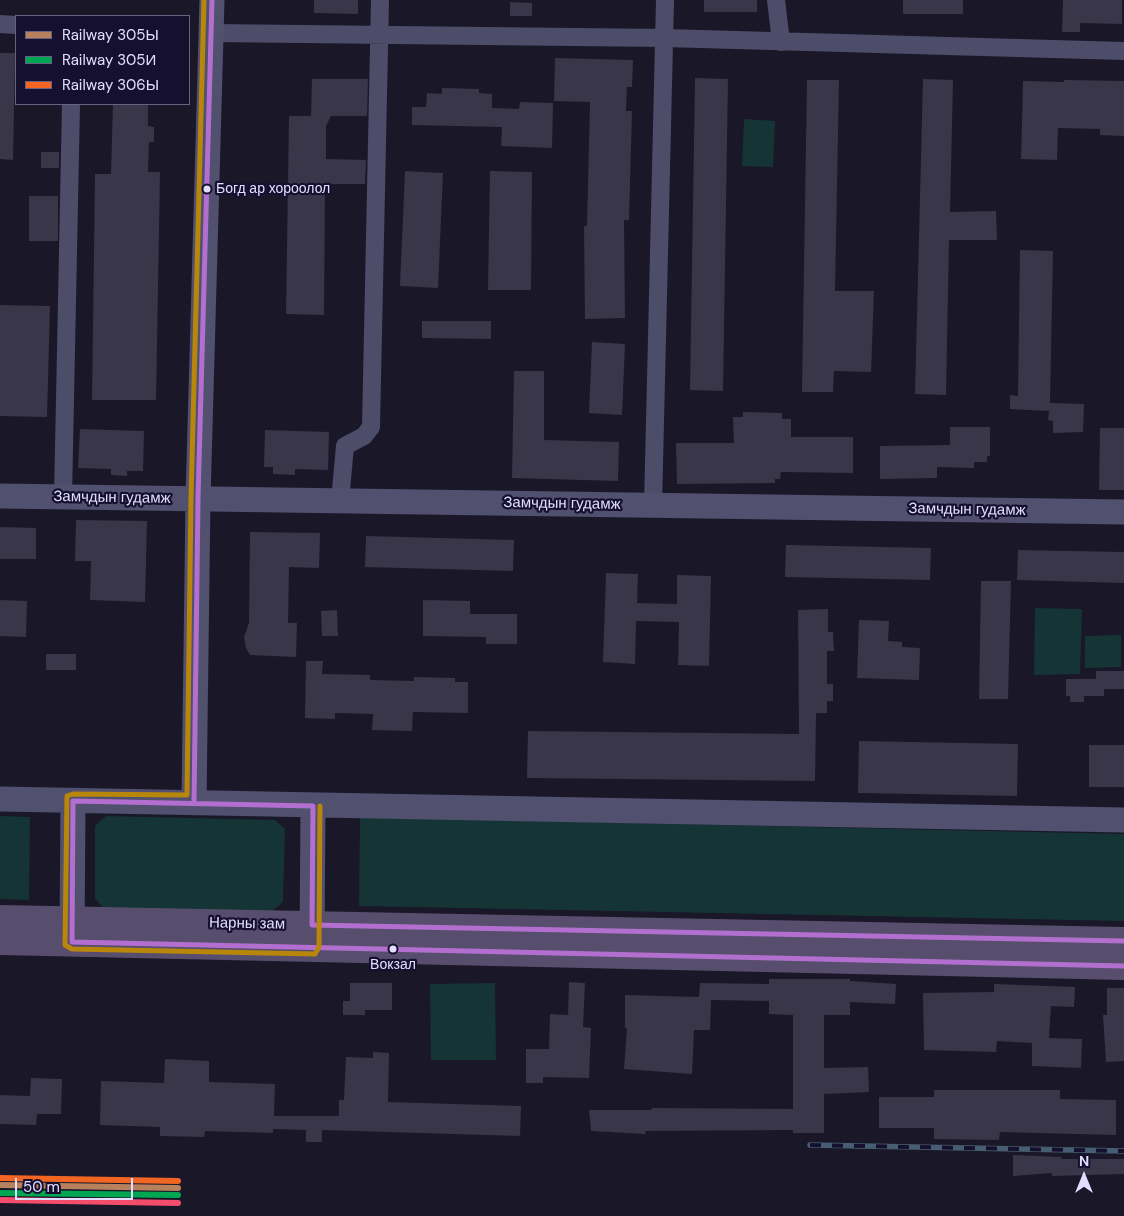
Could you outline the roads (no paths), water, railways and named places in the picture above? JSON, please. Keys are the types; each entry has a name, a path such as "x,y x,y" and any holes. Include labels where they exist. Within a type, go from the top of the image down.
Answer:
{"main road":[{"name":"Нарны зам","path":"0,919 71,931 312,936 1124,942"},
{"name":"Нарны зам","path":"0,941 71,931"},
{"name":"Нарны зам","path":"312,936 1124,966"}],"street":[{"path":"194,803 198,499 212,0"},
{"path":"340,501 345,446 364,436 371,427 380,0"},
{"path":"653,506 665,0"},
{"path":"776,0 781,42"},
{"path":"0,24 15,25"},
{"path":"211,33 665,38 1124,50"},
{"path":"63,497 71,105"},
{"name":"Замчдын гудамж","path":"0,496 1124,512"},
{"path":"0,799 1124,820"},
{"path":"71,931 73,801"},
{"path":"312,936 313,806"}],"railway":[{"path":"810,1145 1124,1151"}],"rail line":[{"name":"306Ы","path":"0,1178 178,1181"},
{"name":"305Ы","path":"0,1185 178,1188"},
{"name":"305И","path":"0,1193 178,1195"}],"place":[{"name":"Богд ар хороолол","path":"207,189"},
{"name":"Вокзал","path":"393,949"}]}
